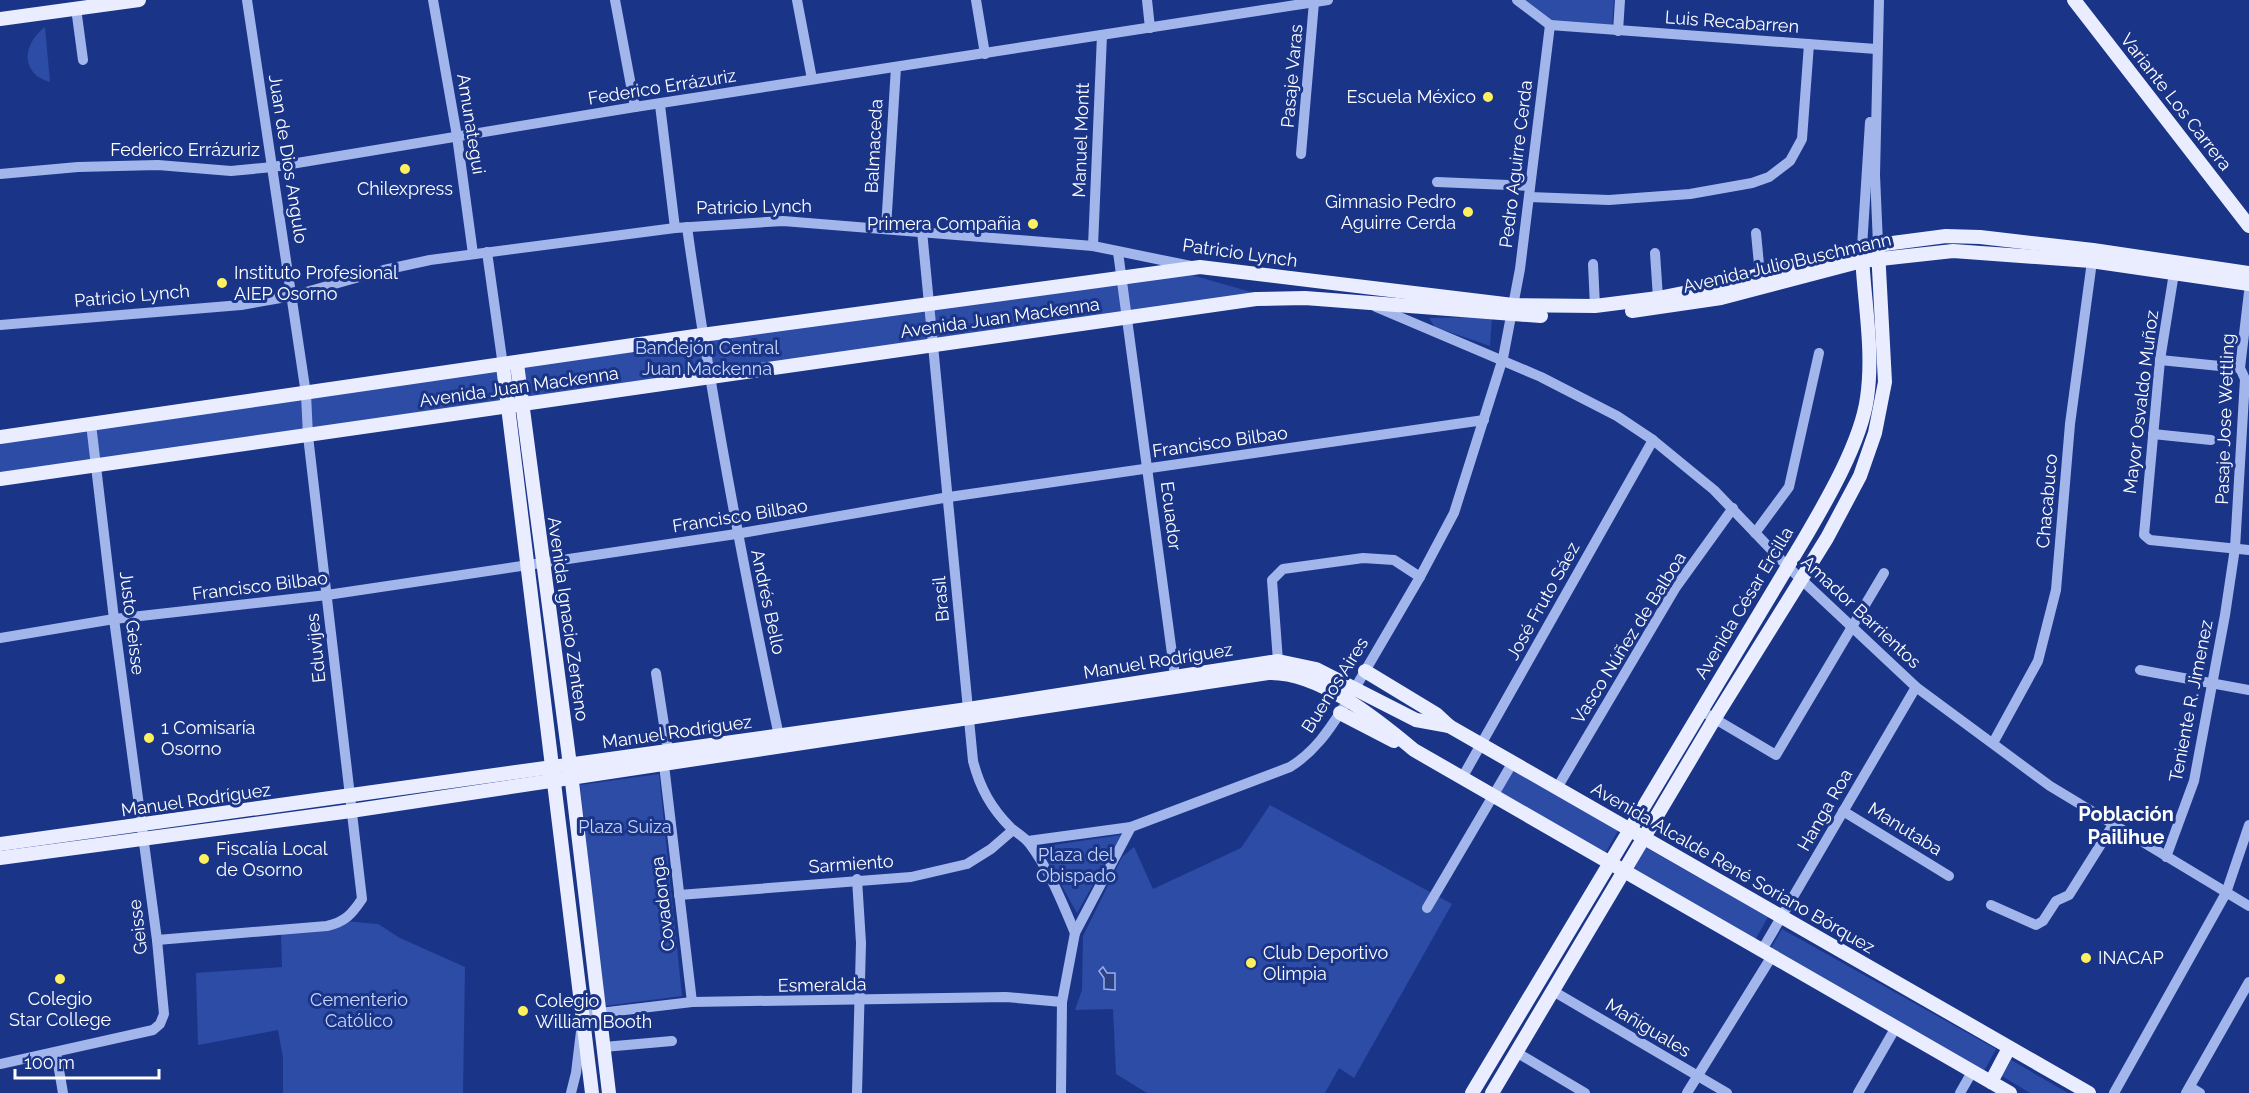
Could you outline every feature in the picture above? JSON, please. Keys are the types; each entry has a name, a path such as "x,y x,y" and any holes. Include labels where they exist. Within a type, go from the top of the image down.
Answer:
{"main road":[{"path":"0,19 139,0"},
{"name":"Variante Los Carrera","path":"2074,0 2249,226"},
{"name":"Avenida Julio Buschmann","path":"1514,312 1595,306 1658,298 1760,275 1862,247 1929,237 1963,236 2092,256 2249,273"},
{"name":"Avenida César Ercilla","path":"1492,1093 1715,718 1833,528 1854,489 1882,410 1886,367 1878,244"},
{"name":"Avenida César Ercilla","path":"1472,1093 1836,481 1867,399 1867,330 1862,247"},
{"name":"Avenida Julio Buschmann","path":"1514,312 1600,314 1688,304 1862,261 1933,252 1974,250 2092,256 2174,273 2249,284"},
{"name":"Patricio Lynch","path":"1200,267 1514,312"},
{"name":"Avenida Juan Mackenna","path":"0,437 510,365 702,335 1200,267"},
{"name":"Avenida Juan Mackenna","path":"0,479 1256,299 1305,298 1514,312"},
{"path":"1867,330 1876,330 1884,336"},
{"name":"Avenida Ignacio Zenteno","path":"510,365 542,562 571,772 609,1093"},
{"path":"1867,399 1873,406 1882,410"},
{"name":"Avenida Ignacio Zenteno","path":"515,405 527,565 591,1086"},
{"path":"1836,481 1849,480 1854,489"},
{"name":"Manuel Rodríguez","path":"666,758 779,736 968,714 1175,676 1278,661 1309,666 1355,687"},
{"path":"1365,671 1436,714 1449,726"},
{"name":"Manuel Rodríguez","path":"0,858 349,796 571,772 968,714 1276,673 1302,676 1343,707 1462,778"},
{"name":"Avenida Alcalde René Soriano Bórquez","path":"1355,687 1416,720 1449,726 2089,1093"},
{"name":"Manuel Rodríguez","path":"0,844 143,833 351,812 553,774"},
{"path":"1462,778 2010,1093"},
{"path":"1991,1082 2010,1048"}],"street":[{"name":"Juan de Dios Angulo","path":"247,0 306,394"},
{"name":"Amunategui","path":"433,0 457,136 473,254"},
{"path":"615,0 635,107"},
{"path":"797,0 812,79"},
{"path":"976,0 985,54"},
{"path":"1147,0 1150,28"},
{"path":"1517,0 1550,25"},
{"path":"1618,31 1620,0"},
{"name":"Avenida César Ercilla","path":"1878,244 1875,175 1876,49 1879,0"},
{"name":"Federico Errázuriz","path":"0,174 78,167 158,165 231,171 273,167 812,79 1323,1"},
{"name":"Pasaje Varas","path":"1301,154 1323,1"},
{"path":"76,8 83,60"},
{"name":"Luis Recabarren","path":"1550,25 1876,49"},
{"name":"Pedro Aguirre Cerda","path":"1514,312 1550,25"},
{"name":"Manuel Montt","path":"1093,246 1102,35"},
{"path":"1437,182 1609,200 1690,194 1752,183 1769,177 1790,161 1802,139 1809,44"},
{"name":"Balmaceda","path":"886,228 896,67"},
{"name":"Avenida César Ercilla","path":"1862,247 1868,138 1876,80"},
{"path":"660,105 675,228"},
{"name":"Patricio Lynch","path":"0,325 241,305 292,296 384,270 473,254 675,228 783,221 1093,246 1200,267"},
{"name":"Andrés Bello","path":"687,227 702,335 736,534 779,736"},
{"name":"Brasil","path":"922,231 973,761 978,782 988,801 1013,830 1028,841 1061,898 1075,933"},
{"path":"1756,233 1760,275"},
{"path":"488,252 510,365"},
{"name":"Ecuador","path":"1118,252 1175,676"},
{"path":"1655,253 1658,298"},
{"name":"Chacabuco","path":"1993,743 2038,661 2056,590 2070,424 2092,256"},
{"path":"1593,264 1595,306"},
{"name":"Mayor Osvaldo Muñoz","path":"2174,273 2160,360 2144,536 2150,540 2235,548"},
{"name":"Pasaje Jose Wettling","path":"2235,548 2246,379 2240,368 2249,292"},
{"name":"Avenida Juan Mackenna","path":"1365,303 1503,358"},
{"name":"Buenos Aires","path":"1028,841 1131,827 1290,767 1307,757 1322,741 1420,577 1454,513 1503,358 1510,345 1514,312"},
{"path":"1755,533 1789,487 1819,353"},
{"name":"Amador Barrientos","path":"1503,358 1598,406 1653,440 1695,472 1787,566 1916,687 2050,786 2249,906"},
{"path":"2160,360 2240,368"},
{"name":"Eduvijes","path":"157,940 338,924 351,916 362,899 308,436 306,394"},
{"name":"Francisco Bilbao","path":"0,638 114,619 327,595 736,534 949,497 1484,420"},
{"name":"Justo Geisse","path":"91,424 143,833"},
{"path":"2153,434 2211,440"},
{"name":"José Fruto Sáez","path":"1462,778 1653,440"},
{"name":"Vasco Núñez de Balboa","path":"1557,788 1676,587 1732,508"},
{"path":"2235,548 2249,550"},
{"name":"Teniente R. Jimenez","path":"2166,857 2194,780 2235,548"},
{"path":"1278,661 1272,580 1283,569 1363,558 1394,560 1420,577"},
{"path":"1700,710 1776,755 1884,573"},
{"path":"2140,670 2249,690"},
{"name":"Covadonga","path":"656,672 692,1002"},
{"name":"Hanga Roa","path":"1687,1093 1767,953 1782,917 1916,687"},
{"path":"1426,908 1491,795 1513,762"},
{"name":"Manutaba","path":"1843,811 1949,876"},
{"path":"1991,905 2027,923 2036,925 2043,921 2056,901 2069,895 2113,825"},
{"path":"2114,1093 2226,893 2249,825"},
{"path":"1061,1093 1062,1002 1075,933 1131,827"},
{"name":"Sarmiento","path":"679,895 857,879 911,877 967,864 992,849 1013,830"},
{"name":"Geisse","path":"57,1052 153,1030 160,1024 164,1014 143,833"},
{"path":"857,879 861,943 857,1093"},
{"path":"2200,1093 2188,1090 2249,982"},
{"name":"Mañiguales","path":"1553,991 1727,1093"},
{"name":"Esmeralda","path":"583,1015 692,1002 1006,997 1062,1002"},
{"path":"571,1093 576,1074 583,1015"},
{"path":"1858,1093 1896,1027"},
{"path":"604,1047 672,1041"},
{"path":"0,1064 57,1052 63,1093"},
{"path":"1516,1052 1585,1093"},
{"path":"1960,1093 1972,1072"},
{"path":"576,1074 587,1073 591,1086"}],"green space":[{"path":"1522,0 1614,0 1612,28 1552,22"},
{"path":"45,27 50,82 33,72 28,58 32,42"},
{"name":"Bandejón Central Juan Mackenna","path":"1181,272 1258,294 0,475 0,440"},
{"path":"1492,317 1490,346 1435,327 1429,318"},
{"path":"1512,769 1619,829 1606,852 1498,792"},
{"name":"Plaza Suiza","path":"659,774 682,996 604,1006 580,785"},
{"name":"Club Deportivo Olimpia","path":"1270,805 1452,904 1354,1078 1339,1068 1325,1093 1147,1093 1116,1074 1113,1009 1075,1010 1082,990 1083,936 1122,857 1134,847 1153,889 1241,848"},
{"name":"Plaza del Obispado","path":"1121,835 1077,913 1040,847"},
{"path":"1645,847 1768,917 1754,942 1631,872"},
{"name":"Cementerio Católico","path":"343,921 378,924 400,938 465,967 463,1093 283,1093 283,1058 278,1030 198,1045 196,973 282,967 281,931"},
{"path":"1782,929 1996,1049 1984,1071 1770,950"},
{"path":"2011,1060 2068,1093 2030,1093 2002,1076"}],"shaded area":[{"path":"1103,967 1107,973 1115,973 1115,990 1104,989 1104,978 1099,971"}],"place":[{"name":"Escuela México","path":"1488,97"},
{"name":"Chilexpress","path":"405,169"},
{"name":"Gimnasio Pedro Aguirre Cerda","path":"1468,212"},
{"name":"Primera Compañia","path":"1033,224"},
{"name":"Instituto Profesional AIEP Osorno","path":"222,283"},
{"name":"1 Comisaría Osorno","path":"149,738"},
{"name":"Fiscalía Local de Osorno","path":"204,859"},
{"name":"INACAP","path":"2086,958"},
{"name":"Club Deportivo Olimpia","path":"1251,963"},
{"name":"Colegio Star College","path":"60,979"},
{"name":"Colegio William Booth","path":"523,1011"}],"district":[{"name":"Población Pailihue","path":"2126,826"}]}
